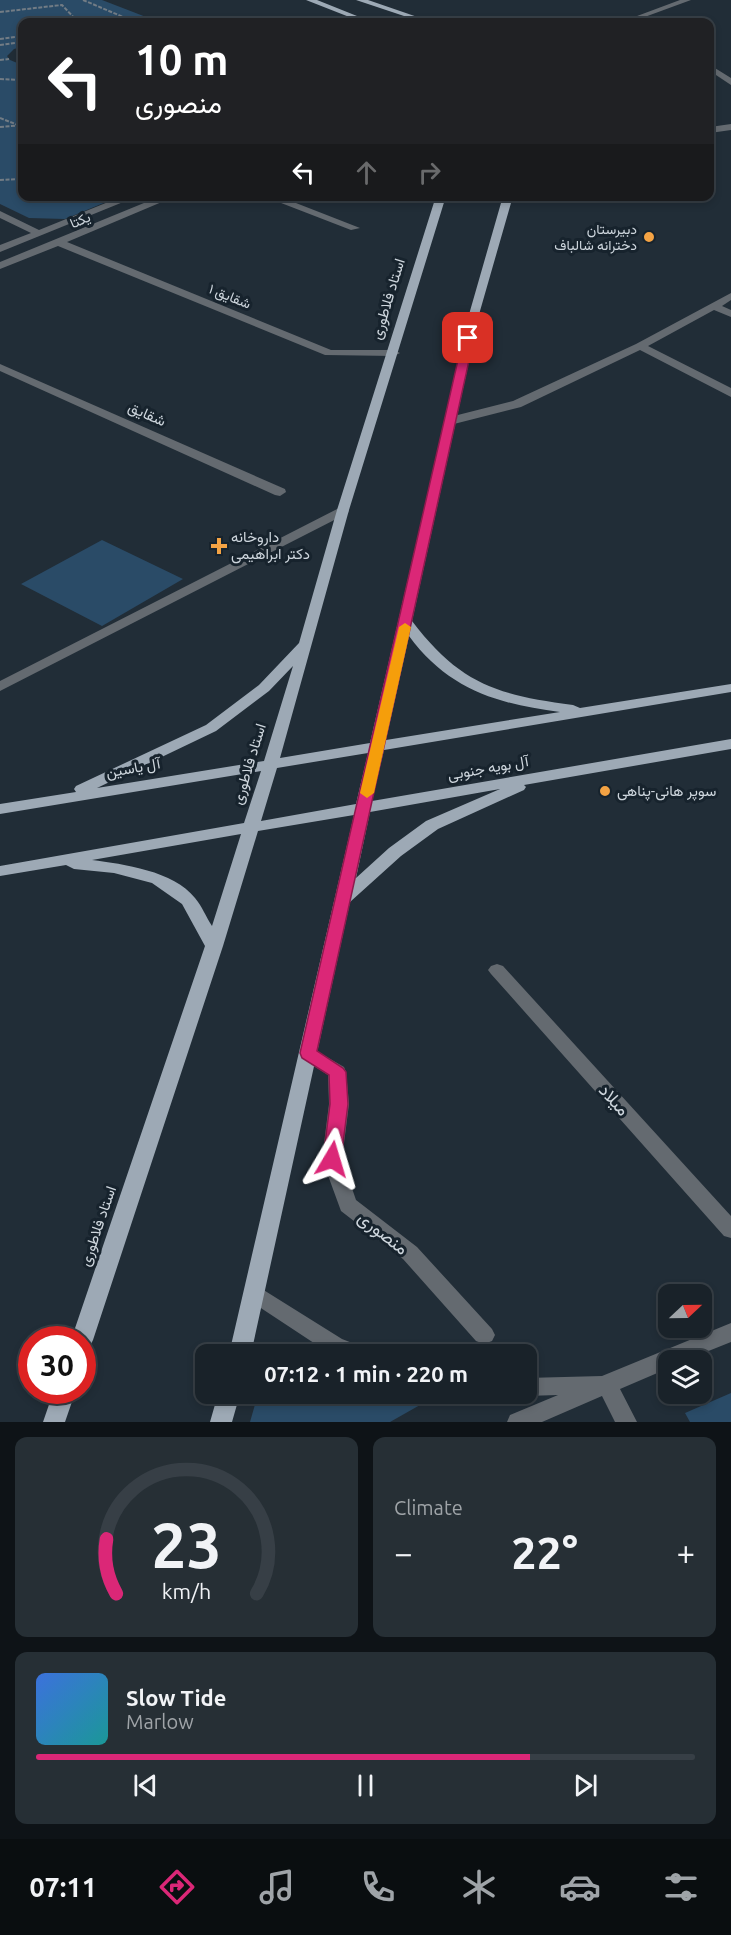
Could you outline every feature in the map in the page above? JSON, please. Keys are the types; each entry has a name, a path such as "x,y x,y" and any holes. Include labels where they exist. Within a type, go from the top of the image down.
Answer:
{"main road":[{"path":"310,0 357,18"},
{"path":"360,0 416,18"},
{"name":"استاد فلاطوری","path":"87,1326 252,828 308,642 343,510 439,201"},
{"path":"242,1344 475,311 507,201"},
{"path":"406,623 439,663 478,688 529,704 591,711"},
{"path":"62,798 157,756 211,728 264,688 308,642"},
{"path":"272,762 731,688"},
{"name":"آل بویه جنوبی","path":"252,828 731,744"},
{"name":"آل یاسین","path":"0,809 272,762"},
{"path":"343,899 395,852 432,825 541,777"},
{"path":"0,871 252,828"},
{"path":"53,862 114,867 158,879 188,900 214,946"},
{"path":"54,1422 60,1404"},
{"path":"221,1422 226,1404"}],"street":[{"path":"640,18 687,0"},
{"path":"714,71 731,82"},
{"path":"714,129 731,127"},
{"name":"یکتا","path":"0,249 121,201"},
{"name":"یکتا","path":"0,266 159,201"},
{"path":"282,201 355,228"},
{"path":"0,214 40,234"},
{"name":"شقایق ۱","path":"59,243 328,352 394,352"},
{"path":"450,421 517,404 639,346 731,296"},
{"path":"714,306 731,314"},
{"path":"639,346 731,393"},
{"name":"شقایق","path":"0,367 280,492"},
{"path":"0,687 343,510"},
{"name":"میلاد","path":"497,970 731,1230"},
{"name":"منصوری","path":"308,1053 337,1072 339,1104 332,1159 348,1206 410,1253 484,1335"},
{"path":"254,1293 332,1344"},
{"path":"518,1422 731,1332"},
{"path":"537,1387 607,1384"},
{"path":"607,1384 626,1422"}],"path":[{"path":"42,0 48,6"},
{"path":"83,0 125,18"},
{"path":"0,12 63,5 74,18"},
{"path":"0,39 18,37"},
{"path":"0,45 18,43"},
{"path":"0,60 9,59"},
{"path":"0,78 18,80"},
{"path":"0,118 18,124"},
{"path":"0,127 18,125"},
{"path":"0,180 18,179"}],"shaded area":[{"path":"0,0 102,0 149,18 18,18 18,48 7,56 18,63 18,201 108,201 65,219 29,218 0,204"},
{"path":"102,540 183,579 102,626 21,584"},
{"path":"731,1393 731,1422 690,1422 685,1413 706,1404 712,1404 712,1401"},
{"path":"255,1404 420,1405 390,1422 250,1422"}],"slow traffic":[{"path":"367,793 405,627"}],"place":[{"name":"دبیرستان دخترانه شالباف","path":"649,237"},
{"name":"داروخانه دکتر ابراهیمی","path":"219,546"},
{"name":"سوپر هانی-پناهی","path":"605,791"}],"route":[{"path":"332,1159 339,1104 337,1072 308,1053 468,338"}]}
